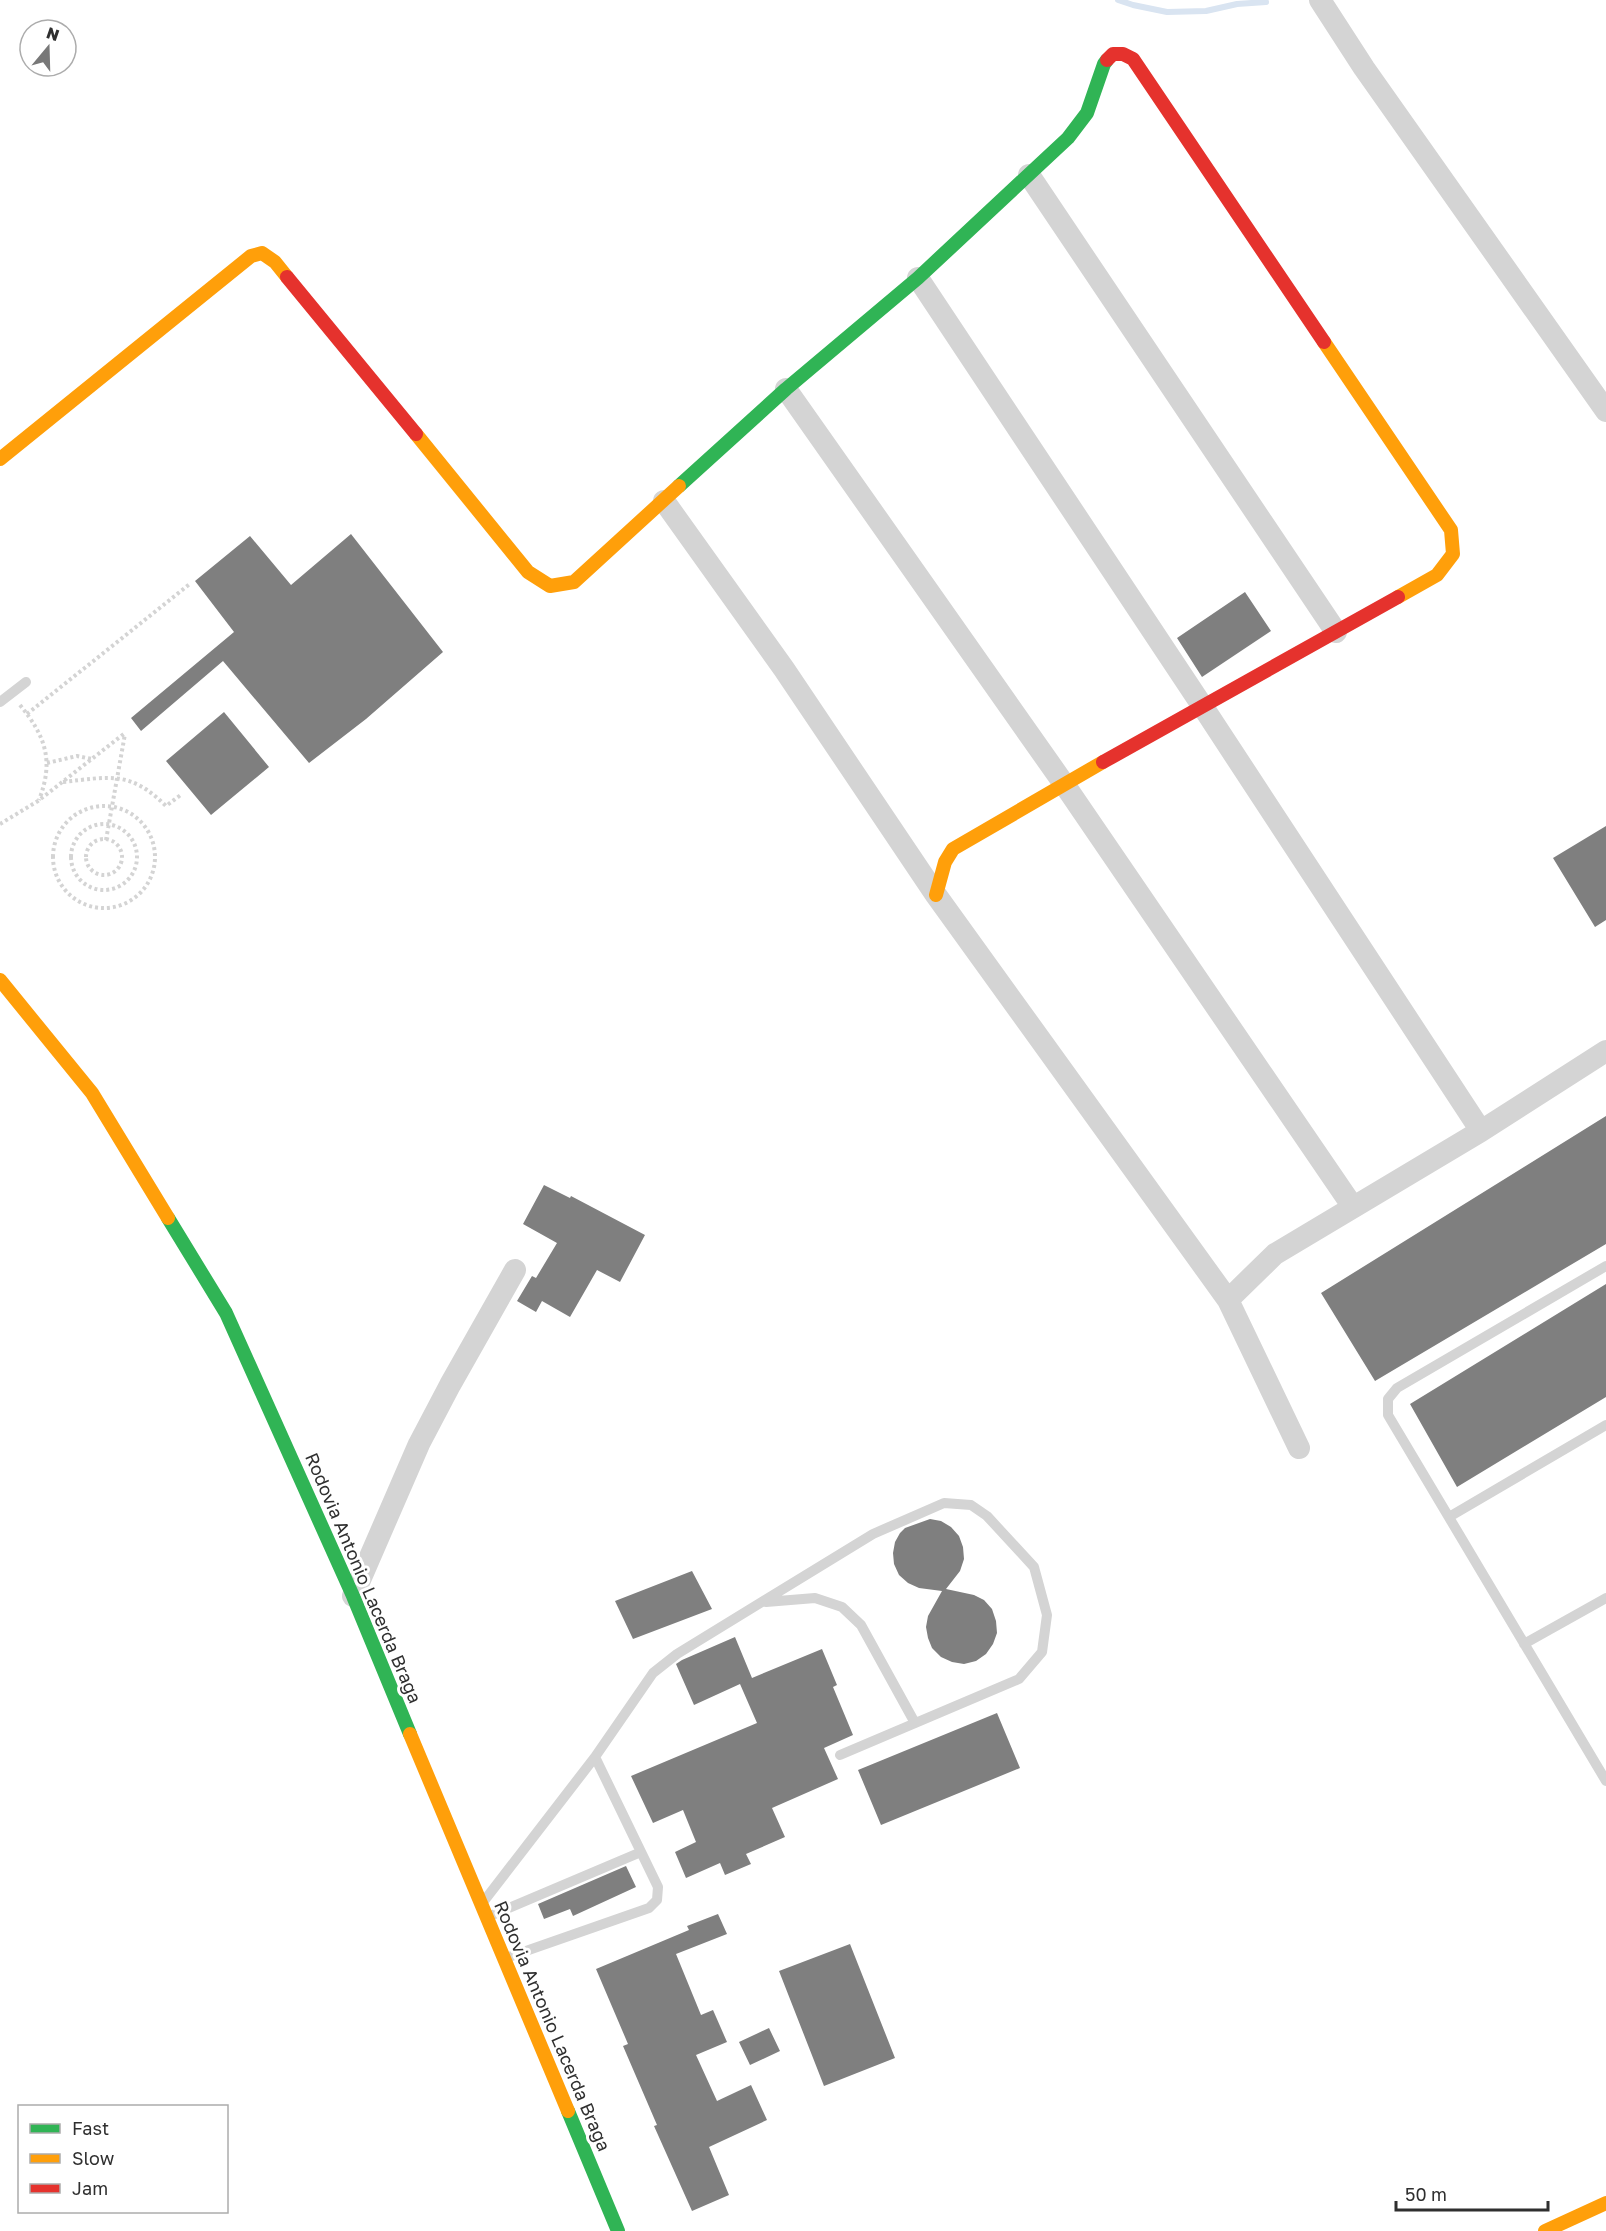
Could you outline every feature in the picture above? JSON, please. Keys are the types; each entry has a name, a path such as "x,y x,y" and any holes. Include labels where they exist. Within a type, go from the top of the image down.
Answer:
{"main road":[{"path":"0,459 251,256 262,253 275,262 528,572 550,586 574,582 786,389 918,278 1068,138 1087,113 1104,64 1113,54 1123,54 1133,59 1451,530 1453,554 1437,575 1064,784 953,849 945,862 936,895"},
{"name":"Rodovia Antonio Lacerda Braga","path":"0,980 92,1093 226,1313 352,1596 618,2231"},
{"path":"1545,2231 1604,2202"}],"street":[{"path":"1320,0 1364,68 1606,411"},
{"path":"1029,175 1336,632"},
{"path":"918,278 1481,1131"},
{"path":"786,389 1064,784 1353,1207"},
{"path":"664,501 784,669 936,895 1228,1300 1299,1448"},
{"path":"1228,1300 1275,1254 1481,1131 1606,1051"},
{"path":"352,1596 419,1444 515,1270"}],"lane":[{"path":"0,702 26,681"},
{"path":"1606,1266 1397,1388 1388,1399 1388,1415 1606,1781"},
{"path":"1449,1516 1606,1425"},
{"path":"484,1911 596,1757 652,1673 677,1654 873,1534 944,1503 971,1505 987,1516 1034,1567 1047,1615 1042,1652 1019,1679 840,1755"},
{"path":"764,1602 815,1598 842,1607 861,1624 915,1723"},
{"path":"1524,1644 1606,1598"},
{"path":"504,1959 649,1908 657,1900 658,1887 596,1757"},
{"path":"484,1911 641,1851"}],"path":[{"path":"27,714 191,583"},
{"path":"11,694 27,714 45,745 46,782 39,801"},
{"path":"0,824 39,801 125,733 106,840"},
{"path":"47,763 77,756 92,759"},
{"path":"63,782 105,777 128,779 143,787 166,806 182,794"},
{"path":"95,806 112,806 128,812 142,823 151,837 155,854 153,872 145,887 132,899 116,906 99,908 83,904 69,895 59,882 53,867 52,850 57,835 67,821 95,806"},
{"path":"97,825 108,825 127,834 136,851 137,861 128,880 111,889 99,890 88,886 80,879 74,870 71,858 78,837 86,829 97,825"},
{"path":"100,840 106,840 111,841 120,850 121,861 115,871 104,875 93,872 89,868 86,857 90,846 100,840"}],"building":[{"path":"351,534 443,652 366,719 309,763 223,661 141,731 131,718 234,632 195,581 250,536 291,585"},
{"path":"1245,592 1271,631 1202,677 1177,638"},
{"path":"224,712 269,767 211,815 166,761"},
{"path":"1606,826 1606,920 1595,927 1553,858"},
{"path":"1606,1116 1606,1244 1375,1381 1321,1293"},
{"path":"544,1185 570,1198 571,1196 645,1235 620,1282 597,1270 570,1317 542,1301 536,1312 517,1301 532,1276 536,1278 557,1243 523,1224"},
{"path":"1606,1284 1606,1397 1457,1487 1410,1404"},
{"path":"930,1519 941,1521 951,1527 959,1536 963,1547 964,1559 960,1571 946,1589 974,1595 984,1600 992,1609 996,1621 997,1633 993,1644 986,1654 976,1661 964,1664 952,1662 941,1657 932,1648 926,1627 928,1616 942,1591 919,1588 908,1583 899,1575 894,1564 895,1542 900,1533 905,1528"},
{"path":"692,1571 712,1609 633,1639 615,1601"},
{"path":"735,1637 752,1678 822,1649 837,1685 833,1687 853,1735 824,1748 838,1779 772,1808 785,1837 746,1854 751,1864 725,1875 720,1863 686,1878 675,1852 696,1842 683,1810 653,1823 631,1776 757,1723 740,1684 694,1705 676,1664"},
{"path":"997,1713 1020,1768 881,1825 858,1770"},
{"path":"626,1866 636,1887 573,1916 570,1909 544,1919 538,1904"},
{"path":"718,1914 727,1934 676,1954 701,2015 713,2010 727,2042 696,2055 717,2101 751,2085 767,2120 709,2147 729,2195 692,2211 654,2126 657,2125 623,2046 628,2044 596,1969 689,1930 687,1926"},
{"path":"850,1944 895,2058 824,2086 779,1971"},
{"path":"769,2028 780,2051 750,2065 739,2042"}],"waterway":[{"path":"1118,0 1167,12 1206,11 1237,4 1266,2"}],"traffic: fast":[{"path":"679,486 786,389 918,278 1068,138 1087,113 1107,60"},
{"path":"168,1218 226,1313 353,1596 410,1734"},
{"path":"568,2111 618,2231"}],"traffic: slow":[{"path":"0,459 251,256 262,253 275,262 287,277"},
{"path":"1324,342 1451,530 1453,554 1437,575 1398,597"},
{"path":"416,434 528,572 550,586 574,582 679,486"},
{"path":"936,895 945,862 953,849 1103,762"},
{"path":"0,980 92,1093 168,1218"},
{"path":"410,1734 568,2111"},
{"path":"1545,2231 1606,2203"}],"traffic: jam":[{"path":"1107,60 1113,54 1123,54 1133,59 1324,342"},
{"path":"287,277 416,434"},
{"path":"1103,762 1398,597"}]}
